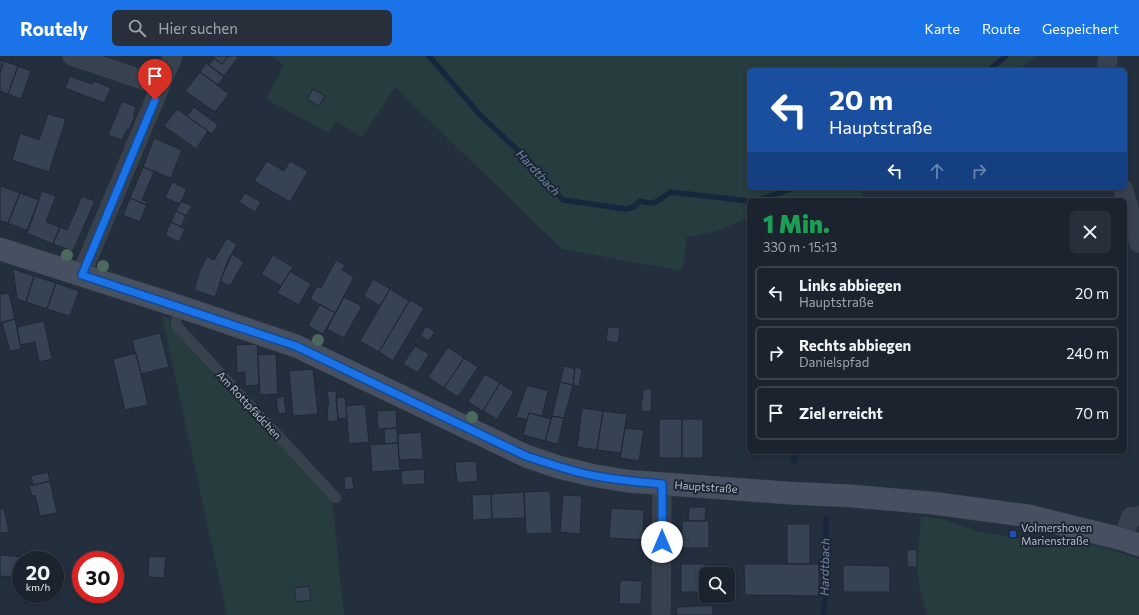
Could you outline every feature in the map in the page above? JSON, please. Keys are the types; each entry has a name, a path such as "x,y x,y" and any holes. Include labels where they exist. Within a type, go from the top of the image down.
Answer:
{"main road":[{"name":"Hauptstraße","path":"0,249 178,306 296,346 526,456 558,467 626,481 932,503 1029,516 1131,542"}],"street":[{"path":"72,56 161,86"},
{"path":"82,275 173,56"},
{"path":"1106,68 1108,56"},
{"path":"1127,202 1139,243"},
{"path":"661,615 662,484"},
{"path":"1131,542 1131,517 1139,516"}],"lane":[{"name":"Am Rottpfädchen","path":"178,306 176,325 336,498"}],"green space":[{"path":"272,56 1037,56 1019,68 747,68 747,190 861,190 863,198 747,198 747,218 718,231 687,237 682,271 562,249 395,87 362,137 336,121 329,133 266,99 284,65"},
{"path":"162,316 169,318 171,326 238,401 332,499 344,615 227,615"},
{"path":"921,516 946,520 980,532 1026,539 1059,538 1102,547 1139,559 1139,615 927,615 920,590 917,569"}],"building":[{"path":"211,56 228,56 222,64"},
{"path":"228,56 239,56 224,76 209,65 214,58 222,64"},
{"path":"0,60 4,61 0,72"},
{"path":"4,61 18,66 8,94 0,91 0,72"},
{"path":"206,63 224,77 218,85 200,72"},
{"path":"18,66 31,71 21,99 8,94"},
{"path":"200,72 229,94 215,112 185,91"},
{"path":"70,76 92,84 94,81 111,88 104,103 65,88"},
{"path":"313,89 325,96 319,106 307,99"},
{"path":"122,101 136,107 133,116 135,116 129,130 127,129 122,140 108,135"},
{"path":"194,107 218,125 212,134 187,116"},
{"path":"177,109 208,131 196,149 164,126"},
{"path":"48,114 66,119 49,172 12,160 20,133 39,140"},
{"path":"154,138 182,150 171,178 143,167"},
{"path":"267,161 284,171 290,161 308,171 290,202 254,181"},
{"path":"143,167 154,172 142,200 148,202 147,205 130,198"},
{"path":"172,182 187,189 180,204 165,198"},
{"path":"1,186 20,193 8,223 0,221"},
{"path":"42,191 56,196 46,222 60,227 53,244 26,233"},
{"path":"20,193 39,200 28,231 8,223"},
{"path":"245,193 261,202 255,212 239,202"},
{"path":"82,196 95,201 73,251 53,244 60,227 67,230"},
{"path":"130,198 147,205 140,222 123,215"},
{"path":"181,201 192,206 186,216 176,211"},
{"path":"176,211 186,216 181,227 171,222"},
{"path":"171,222 185,229 179,242 165,235"},
{"path":"227,238 237,245 228,260 215,297 194,290 199,273 207,256 214,260"},
{"path":"232,254 244,262 230,286 220,281"},
{"path":"273,255 293,267 281,286 261,274"},
{"path":"336,260 345,265 342,270 354,277 335,313 310,299 317,286 321,288"},
{"path":"13,269 34,276 26,302 17,299"},
{"path":"290,271 311,284 299,305 277,293"},
{"path":"34,276 56,283 47,309 26,302"},
{"path":"373,279 390,289 380,306 364,296"},
{"path":"56,283 79,291 70,316 47,309"},
{"path":"390,289 409,301 379,352 360,341"},
{"path":"9,293 15,319 0,323 0,294"},
{"path":"344,297 362,306 344,338 327,329"},
{"path":"410,300 424,308 393,361 379,352"},
{"path":"320,304 335,313 323,334 308,326"},
{"path":"15,319 21,349 10,351 2,323"},
{"path":"44,321 52,359 39,362 35,342 20,345 17,327"},
{"path":"426,326 435,332 429,341 420,336"},
{"path":"608,327 620,328 618,343 606,341"},
{"path":"160,333 169,367 141,374 132,340"},
{"path":"257,344 259,385 245,386 245,372 237,373 236,345"},
{"path":"415,346 429,354 418,373 403,364"},
{"path":"448,347 464,358 444,388 428,377"},
{"path":"136,353 148,405 125,410 113,359"},
{"path":"276,354 278,394 260,395 258,355"},
{"path":"464,358 478,367 458,397 444,388"},
{"path":"564,366 575,369 573,385 560,382"},
{"path":"575,367 582,369 579,386 573,385"},
{"path":"313,369 318,414 293,416 289,371"},
{"path":"485,374 500,383 483,411 468,402"},
{"path":"560,382 573,385 564,418 552,416"},
{"path":"500,383 514,392 497,419 483,411"},
{"path":"527,385 548,391 542,416 529,413 527,420 516,417"},
{"path":"643,389 652,389 651,412 641,411"},
{"path":"327,391 336,391 338,421 328,422 327,406 329,406"},
{"path":"284,396 286,413 278,414 276,398"},
{"path":"345,397 347,418 338,419 336,398"},
{"path":"365,404 369,442 349,444 346,406"},
{"path":"582,408 603,411 597,450 577,447"},
{"path":"396,410 397,428 378,429 377,411"},
{"path":"603,411 627,414 621,453 597,450"},
{"path":"529,413 551,419 545,441 523,435"},
{"path":"552,416 564,418 558,444 545,441"},
{"path":"659,419 682,419 682,458 659,458"},
{"path":"682,419 703,419 703,458 682,458"},
{"path":"397,428 398,443 385,444 384,429"},
{"path":"625,428 644,430 639,461 620,458"},
{"path":"421,432 423,459 399,460 398,434"},
{"path":"398,443 400,470 372,472 370,445"},
{"path":"476,461 478,481 457,483 455,462"},
{"path":"424,469 425,484 402,485 401,471"},
{"path":"48,472 50,481 33,485 31,476"},
{"path":"352,476 354,489 345,490 344,477"},
{"path":"50,481 57,513 40,516 35,495 32,496 29,486"},
{"path":"550,491 552,533 526,534 524,492"},
{"path":"524,492 525,518 492,519 491,494"},
{"path":"491,494 492,519 473,520 472,495"},
{"path":"563,495 582,496 580,534 560,532"},
{"path":"689,507 706,507 705,521 688,521"},
{"path":"4,508 9,532 0,533 0,509"},
{"path":"611,508 644,510 643,540 609,538"},
{"path":"682,521 709,521 709,548 682,548"},
{"path":"787,524 810,524 810,564 787,564"},
{"path":"917,549 917,567 907,567 907,550"},
{"path":"0,555 12,556 12,577 0,576"},
{"path":"149,556 166,557 164,578 148,577"},
{"path":"681,564 706,564 706,567 699,567 699,592 681,592"},
{"path":"744,564 819,564 819,596 745,595"},
{"path":"843,565 890,566 890,592 843,592"},
{"path":"620,580 642,581 641,604 619,604"},
{"path":"309,586 311,600 296,602 294,588"},
{"path":"713,605 713,615 677,615 676,607"}],"waterway":[{"name":"Hardtbach","path":"429,56 480,115 527,159 563,200 626,209 634,207 640,201 649,203 656,202 670,192 747,201"},
{"path":"991,68 1006,56"},
{"path":"765,198 787,190"},
{"name":"Hardtbach","path":"794,454 794,461"},
{"name":"Hardtbach","path":"823,615 826,593 826,519"}],"place":[{"name":"Volmershoven Marienstraße","path":"1013,534"}],"route":[{"path":"155,100 82,275 296,346 526,456 558,467 591,475 626,481 662,484 662,542"}]}
